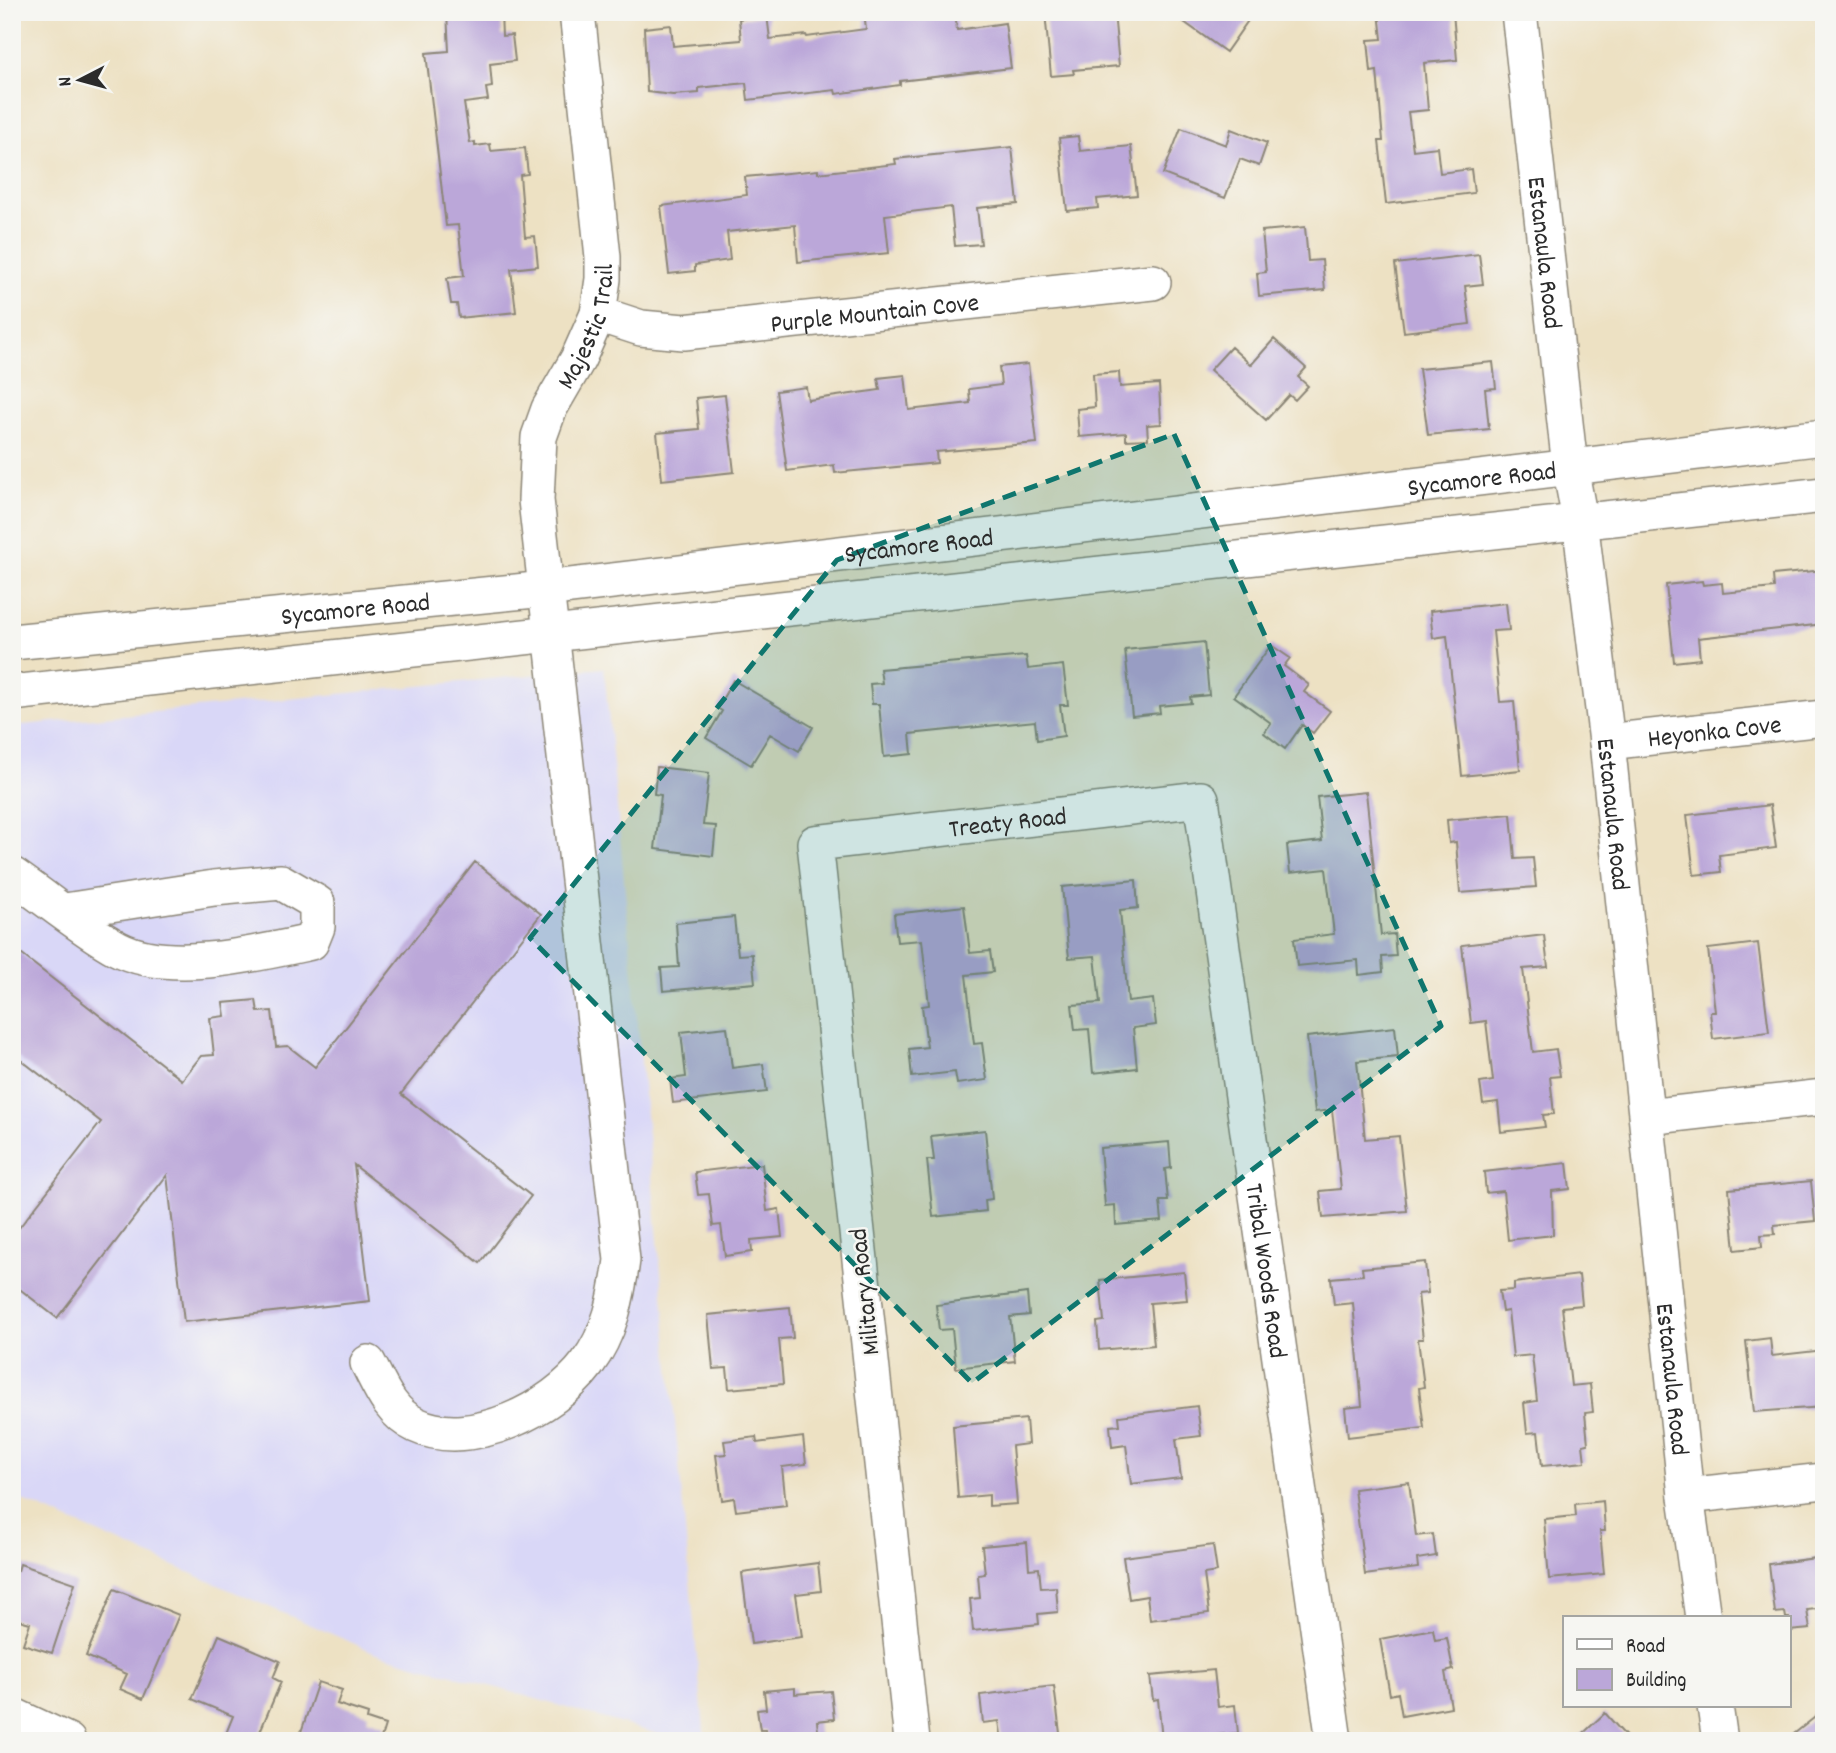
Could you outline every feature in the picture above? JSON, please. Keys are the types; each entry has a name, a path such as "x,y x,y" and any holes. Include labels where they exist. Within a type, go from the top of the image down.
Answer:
{"street":[{"name":"Majestic Trail","path":"368,1363 390,1404 416,1425 444,1431 469,1431 499,1424 530,1412 565,1390 587,1364 603,1338 617,1303 622,1259 536,500 539,437 549,409 578,359 598,314 603,288 603,257 577,12"},
{"name":"Estanaula Road","path":"1519,12 1570,467 1580,520 1607,742 1686,1496 1703,1616"},
{"name":"Purple Mountain Cove","path":"598,314 641,328 684,332 1153,282"},
{"name":"Sycamore Road","path":"12,642 545,589 1824,437"},
{"name":"Sycamore Road","path":"12,693 1824,495"},
{"name":"Heyonka Cove","path":"1607,742 1824,718"},
{"name":"Treaty Road","path":"815,843 1201,799"},
{"name":"Tribal Woods Road","path":"1201,799 1334,1741"},
{"name":"Military Road","path":"815,843 912,1741"},
{"path":"12,875 118,949 158,962 277,950 311,942 317,927 317,903 281,882 214,888 65,911"},
{"path":"1647,1117 1824,1097"},
{"path":"1686,1496 1824,1481"},
{"path":"1716,1708 1720,1741"},
{"path":"12,1715 68,1741"}],"highlighted area":[{"path":"1174,434 1441,1026 972,1383 530,938 837,560"}],"shaded area":[{"path":"604,668 705,1741 682,1741 376,1653 12,1496 12,726"}],"building":[{"path":"447,12 501,12 502,36 512,35 515,61 490,64 492,87 486,88 488,100 464,103 470,143 475,142 475,146 490,144 491,151 525,148 528,174 520,175 525,237 535,236 538,266 511,269 516,312 459,318 457,304 451,304 447,278 464,276 458,225 446,226 426,53 449,51"},
{"path":"864,12 955,12 957,30 1005,23 1011,68 900,81 900,85 836,94 835,90 748,100 746,83 699,88 699,93 673,95 647,92 644,28 671,25 673,46 741,40 739,19 767,15 770,39 807,37 866,29"},
{"path":"1045,12 1075,12 1075,15 1114,12 1119,66 1073,70 1074,74 1051,76"},
{"path":"1170,12 1254,12 1226,52"},
{"path":"1379,12 1453,12 1457,60 1424,63 1428,110 1408,112 1413,150 1437,147 1440,173 1471,169 1474,193 1386,204 1379,141 1383,141 1377,71 1371,72 1368,40 1382,39"},
{"path":"1181,128 1226,145 1231,129 1267,143 1259,166 1240,159 1225,198 1163,174"},
{"path":"1078,136 1080,151 1131,146 1137,195 1097,199 1098,208 1067,211 1059,138"},
{"path":"1012,147 1018,204 977,208 981,244 955,246 951,207 885,215 889,253 798,262 795,225 727,232 730,260 695,265 695,271 669,274 661,206 747,195 745,177 818,170 818,173 896,164 895,159"},
{"path":"1305,227 1308,261 1322,260 1325,290 1259,296 1257,273 1266,272 1262,231"},
{"path":"1479,254 1483,284 1465,286 1470,324 1404,332 1395,264"},
{"path":"1274,339 1306,368 1298,377 1308,386 1295,400 1289,395 1266,420 1210,370 1231,347 1251,365"},
{"path":"1493,362 1496,388 1485,389 1489,429 1428,435 1419,369"},
{"path":"1028,364 1037,443 936,452 937,463 835,473 834,465 787,471 776,391 806,387 808,400 880,390 878,378 905,375 909,410 970,403 969,389 1001,385 999,367"},
{"path":"1119,372 1120,387 1159,384 1161,424 1147,425 1148,439 1126,440 1126,433 1079,437 1077,409 1095,407 1093,374"},
{"path":"725,395 734,472 662,480 657,433 699,429 696,398"},
{"path":"1824,570 1824,624 1698,638 1700,659 1674,662 1666,585 1702,581 1703,585 1722,583 1723,593 1774,588 1773,575"},
{"path":"1506,603 1509,630 1493,631 1500,702 1514,701 1520,770 1462,776 1447,636 1433,638 1430,611"},
{"path":"1204,642 1209,695 1190,697 1191,703 1159,706 1160,713 1132,716 1125,650"},
{"path":"1271,645 1290,658 1284,666 1309,685 1304,692 1330,711 1313,733 1302,725 1285,749 1264,733 1271,723 1234,696"},
{"path":"1026,656 1028,669 1063,665 1068,705 1060,705 1064,736 1037,740 1035,721 910,734 912,754 884,757 879,704 872,704 870,684 882,683 880,669"},
{"path":"733,680 813,727 799,751 770,734 751,765 706,738 722,711 717,708"},
{"path":"657,767 709,773 703,825 716,826 713,856 655,849 661,795 654,794"},
{"path":"1366,792 1381,935 1394,934 1396,956 1382,957 1383,972 1359,975 1358,960 1297,966 1294,939 1334,934 1326,869 1290,873 1287,845 1322,841 1317,797"},
{"path":"1770,805 1776,848 1719,855 1721,872 1694,875 1687,815"},
{"path":"1511,814 1515,859 1533,858 1536,887 1460,893 1456,842 1449,843 1447,820"},
{"path":"475,862 541,914 401,1094 531,1196 480,1263 354,1165 370,1301 184,1322 167,1175 57,1318 12,1283 12,1237 101,1122 12,1053 12,947 182,1080 201,1056 214,1055 210,1018 225,1016 223,1003 256,1000 258,1012 272,1011 276,1047 288,1046 315,1067"},
{"path":"1136,880 1138,908 1120,910 1128,1002 1153,999 1156,1025 1133,1028 1137,1068 1093,1073 1089,1029 1075,1030 1072,1005 1100,1003 1095,956 1069,958 1062,887"},
{"path":"964,906 970,953 990,951 993,972 966,975 974,1044 982,1043 987,1080 957,1084 955,1072 912,1077 909,1049 927,1047 922,1006 929,1005 922,940 897,942 894,914"},
{"path":"734,917 738,955 752,954 755,983 663,991 661,968 679,967 676,923"},
{"path":"1544,935 1548,967 1523,969 1533,1052 1556,1049 1560,1076 1550,1077 1554,1114 1543,1115 1545,1127 1501,1132 1498,1102 1483,1104 1480,1083 1493,1081 1486,1021 1471,1023 1462,945"},
{"path":"1758,943 1769,1032 1713,1039 1710,1012 1715,1012 1708,949"},
{"path":"727,1027 732,1068 763,1064 767,1092 673,1103 670,1079 686,1077 681,1032"},
{"path":"1395,1027 1398,1057 1357,1061 1365,1139 1399,1136 1407,1211 1323,1218 1320,1191 1341,1189 1332,1110 1315,1112 1307,1037"},
{"path":"985,1130 992,1199 985,1200 986,1211 933,1217 927,1160 934,1160 931,1136"},
{"path":"1169,1142 1171,1168 1165,1169 1168,1201 1160,1201 1162,1221 1116,1225 1115,1205 1105,1206 1100,1148"},
{"path":"1567,1163 1570,1189 1552,1191 1553,1235 1508,1240 1503,1191 1486,1193 1484,1172"},
{"path":"762,1164 767,1211 779,1209 782,1237 751,1240 752,1252 725,1256 721,1225 713,1226 709,1194 698,1195 695,1172"},
{"path":"1811,1181 1815,1221 1774,1225 1775,1234 1761,1235 1762,1247 1735,1250 1729,1189"},
{"path":"1425,1262 1428,1293 1418,1294 1423,1339 1418,1339 1424,1387 1419,1388 1424,1428 1348,1437 1345,1408 1362,1406 1353,1303 1334,1305 1331,1278 1363,1275 1362,1268"},
{"path":"1184,1272 1187,1300 1150,1303 1154,1345 1099,1350 1097,1322 1104,1321 1100,1280"},
{"path":"1579,1275 1582,1305 1562,1307 1571,1386 1590,1384 1593,1412 1585,1413 1588,1444 1583,1445 1585,1462 1542,1466 1538,1432 1527,1433 1524,1403 1537,1401 1532,1355 1513,1357 1508,1311 1502,1312 1499,1291 1514,1290 1514,1283"},
{"path":"1027,1293 1029,1315 1010,1317 1015,1361 956,1368 952,1329 939,1330 936,1305"},
{"path":"790,1307 793,1338 779,1339 783,1384 729,1389 727,1368 713,1369 708,1315"},
{"path":"1770,1338 1772,1356 1824,1350 1824,1407 1754,1412 1746,1341"},
{"path":"1197,1406 1201,1436 1176,1439 1181,1478 1131,1484 1126,1445 1112,1447 1110,1426 1120,1425 1119,1416"},
{"path":"1026,1419 1028,1444 1012,1446 1017,1504 989,1506 989,1495 958,1498 953,1426"},
{"path":"756,1437 757,1443 803,1437 806,1464 782,1467 786,1505 736,1511 734,1498 722,1500 716,1455 726,1454 724,1441"},
{"path":"1409,1482 1416,1536 1433,1534 1436,1556 1417,1559 1418,1568 1365,1575 1354,1489"},
{"path":"1603,1501 1605,1531 1600,1531 1604,1574 1549,1579 1544,1519 1576,1516 1575,1504"},
{"path":"1027,1542 1029,1569 1039,1568 1041,1588 1056,1587 1058,1612 1038,1614 1039,1624 973,1631 970,1599 980,1598 978,1575 985,1574 982,1546"},
{"path":"1213,1545 1217,1572 1204,1574 1209,1613 1150,1620 1147,1596 1129,1599 1123,1557"},
{"path":"1824,1557 1824,1608 1807,1610 1810,1629 1790,1631 1790,1616 1786,1616 1785,1612 1775,1613 1769,1564"},
{"path":"818,1563 821,1591 796,1594 802,1637 751,1644 742,1573"},
{"path":"20,1564 75,1583 52,1653 23,1644 30,1623 12,1618 12,1569 18,1571"},
{"path":"114,1589 179,1615 143,1699 120,1689 127,1674 86,1656"},
{"path":"1433,1629 1435,1640 1447,1638 1453,1670 1445,1672 1451,1707 1402,1716 1398,1693 1390,1695 1380,1639"},
{"path":"219,1635 280,1661 273,1678 281,1682 256,1741 223,1741 233,1716 192,1699"},
{"path":"1214,1670 1218,1707 1235,1705 1238,1733 1162,1740 1158,1699 1153,1700 1150,1676"},
{"path":"318,1682 342,1690 337,1704 368,1714 367,1719 385,1725 380,1741 298,1741"},
{"path":"1054,1686 1061,1741 1002,1741 999,1721 983,1723 980,1695"},
{"path":"795,1688 795,1694 831,1691 834,1719 817,1721 819,1741 767,1741 766,1730 760,1730 757,1710 766,1709 764,1691"},
{"path":"1824,1710 1824,1741 1785,1741"},
{"path":"1605,1713 1630,1741 1575,1741"}]}
